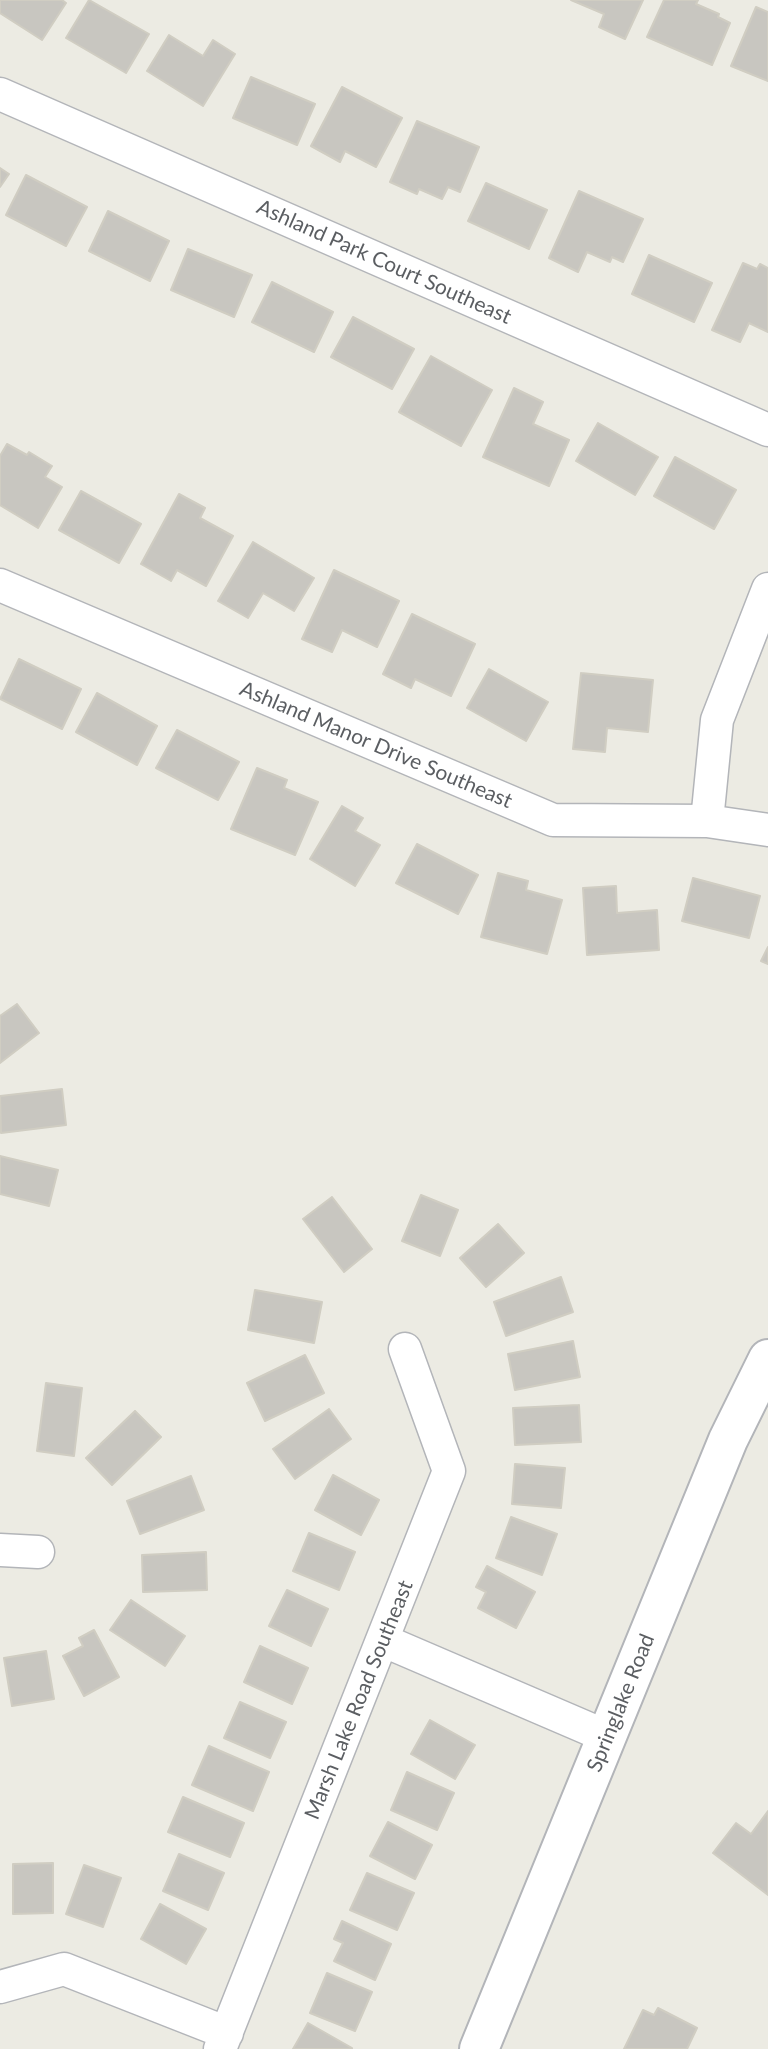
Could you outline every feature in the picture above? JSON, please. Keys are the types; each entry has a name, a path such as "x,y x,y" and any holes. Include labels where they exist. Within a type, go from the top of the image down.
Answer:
{"street":[{"name":"Ashland Park Court Southeast","path":"0,94 768,430"},
{"name":"Ashland Manor Drive Southeast","path":"0,585 553,820 707,821 768,830"},
{"path":"707,821 717,720 768,589"},
{"name":"Marsh Lake Road Southeast","path":"223,2041 449,1471 405,1349"},
{"name":"Springlake Road","path":"479,2049 728,1440 768,1359"},
{"path":"0,1550 38,1552"},
{"path":"382,1640 608,1737"},
{"path":"0,1987 64,1969 223,2041"}],"building":[{"path":"0,0 62,0 66,3 42,40 0,13"},
{"path":"89,0 149,34 126,73 66,38"},
{"path":"571,0 643,0 625,39 599,27 604,14"},
{"path":"664,0 698,0 696,4 719,14 718,17 730,23 712,65 647,37"},
{"path":"756,7 768,12 768,81 731,66"},
{"path":"169,35 203,56 213,40 235,54 203,106 147,71"},
{"path":"251,77 315,104 297,145 233,118"},
{"path":"342,87 402,118 376,167 345,151 340,162 311,146"},
{"path":"417,121 479,147 460,192 448,187 442,199 419,189 417,194 390,182"},
{"path":"0,168 9,174 0,187"},
{"path":"26,175 87,207 66,246 6,215"},
{"path":"486,183 547,210 529,249 468,221"},
{"path":"579,191 643,219 623,262 612,257 610,262 587,252 578,272 549,258"},
{"path":"108,211 169,241 150,281 89,251"},
{"path":"188,249 252,275 234,317 171,290"},
{"path":"649,255 712,283 694,322 632,294"},
{"path":"743,263 757,269 760,264 768,268 768,332 749,323 740,342 712,330"},
{"path":"272,282 333,312 314,352 252,322"},
{"path":"353,317 414,349 392,389 331,357"},
{"path":"431,356 492,390 461,446 399,412"},
{"path":"514,388 543,402 533,424 569,440 549,486 483,457"},
{"path":"598,423 658,457 635,495 576,461"},
{"path":"7,444 27,455 29,452 52,466 45,477 62,487 38,528 0,505 0,456"},
{"path":"675,457 736,490 714,529 654,496"},
{"path":"81,491 141,524 119,563 59,530"},
{"path":"179,494 205,508 200,518 233,536 206,586 177,570 171,581 141,564"},
{"path":"253,542 314,578 294,611 263,593 248,618 218,601"},
{"path":"334,570 399,601 377,647 342,630 332,652 302,639"},
{"path":"412,614 475,644 451,696 415,679 411,688 383,674"},
{"path":"19,659 81,689 62,729 0,699"},
{"path":"489,669 548,702 526,741 467,708"},
{"path":"581,673 653,680 648,732 607,728 605,752 573,749"},
{"path":"97,693 157,726 137,765 76,732"},
{"path":"177,730 239,762 218,800 156,768"},
{"path":"257,768 287,780 284,788 318,802 295,855 231,829"},
{"path":"342,806 363,818 355,831 380,845 355,886 310,859"},
{"path":"417,844 478,875 458,914 396,883"},
{"path":"498,873 528,881 526,890 562,900 547,954 481,937"},
{"path":"693,878 760,896 749,938 682,921"},
{"path":"616,886 617,913 657,910 659,950 587,955 583,888"},
{"path":"768,947 768,964 761,961"},
{"path":"17,1004 39,1033 0,1063 0,1016"},
{"path":"62,1089 66,1125 1,1133 0,1096"},
{"path":"0,1156 58,1170 49,1206 0,1194"},
{"path":"421,1195 458,1210 440,1256 402,1241"},
{"path":"332,1197 372,1249 344,1272 303,1219"},
{"path":"498,1224 524,1253 486,1287 460,1258"},
{"path":"561,1277 573,1312 506,1336 494,1302"},
{"path":"255,1290 322,1302 314,1343 248,1330"},
{"path":"573,1341 580,1377 515,1390 508,1354"},
{"path":"305,1355 324,1393 265,1421 247,1383"},
{"path":"46,1383 82,1388 74,1456 37,1451"},
{"path":"579,1405 581,1442 515,1445 513,1408"},
{"path":"329,1409 351,1439 295,1479 273,1449"},
{"path":"135,1411 161,1437 112,1485 86,1458"},
{"path":"515,1464 565,1468 561,1508 512,1504"},
{"path":"333,1475 379,1500 361,1535 315,1510"},
{"path":"191,1476 204,1510 140,1534 127,1501"},
{"path":"511,1517 557,1534 542,1575 496,1558"},
{"path":"309,1533 355,1552 339,1590 293,1571"},
{"path":"206,1552 207,1590 143,1592 142,1555"},
{"path":"487,1566 535,1592 516,1628 478,1608 486,1592 476,1587"},
{"path":"287,1590 328,1609 311,1646 269,1626"},
{"path":"131,1600 185,1636 165,1666 110,1630"},
{"path":"94,1630 119,1677 84,1696 63,1656 83,1646 79,1638"},
{"path":"260,1646 308,1668 292,1704 244,1682"},
{"path":"46,1651 54,1699 12,1706 4,1658"},
{"path":"240,1702 286,1722 270,1758 224,1738"},
{"path":"430,1720 475,1745 455,1779 411,1754"},
{"path":"209,1746 269,1772 253,1811 192,1785"},
{"path":"407,1772 454,1793 437,1830 391,1810"},
{"path":"183,1797 244,1823 230,1857 168,1832"},
{"path":"768,1811 768,1895 713,1853 736,1823 751,1834"},
{"path":"388,1822 432,1845 415,1879 370,1856"},
{"path":"179,1854 224,1873 208,1910 163,1891"},
{"path":"53,1863 53,1913 13,1914 13,1864"},
{"path":"84,1865 121,1878 103,1927 66,1914"},
{"path":"367,1873 414,1893 397,1930 350,1910"},
{"path":"160,1904 206,1929 186,1964 141,1939"},
{"path":"342,1921 391,1944 375,1980 334,1961 343,1943 334,1939"},
{"path":"327,1973 372,1992 355,2031 310,2013"},
{"path":"658,2008 697,2028 687,2049 624,2049 643,2010 654,2015"},
{"path":"308,2023 352,2048 352,2049 293,2049"}]}
